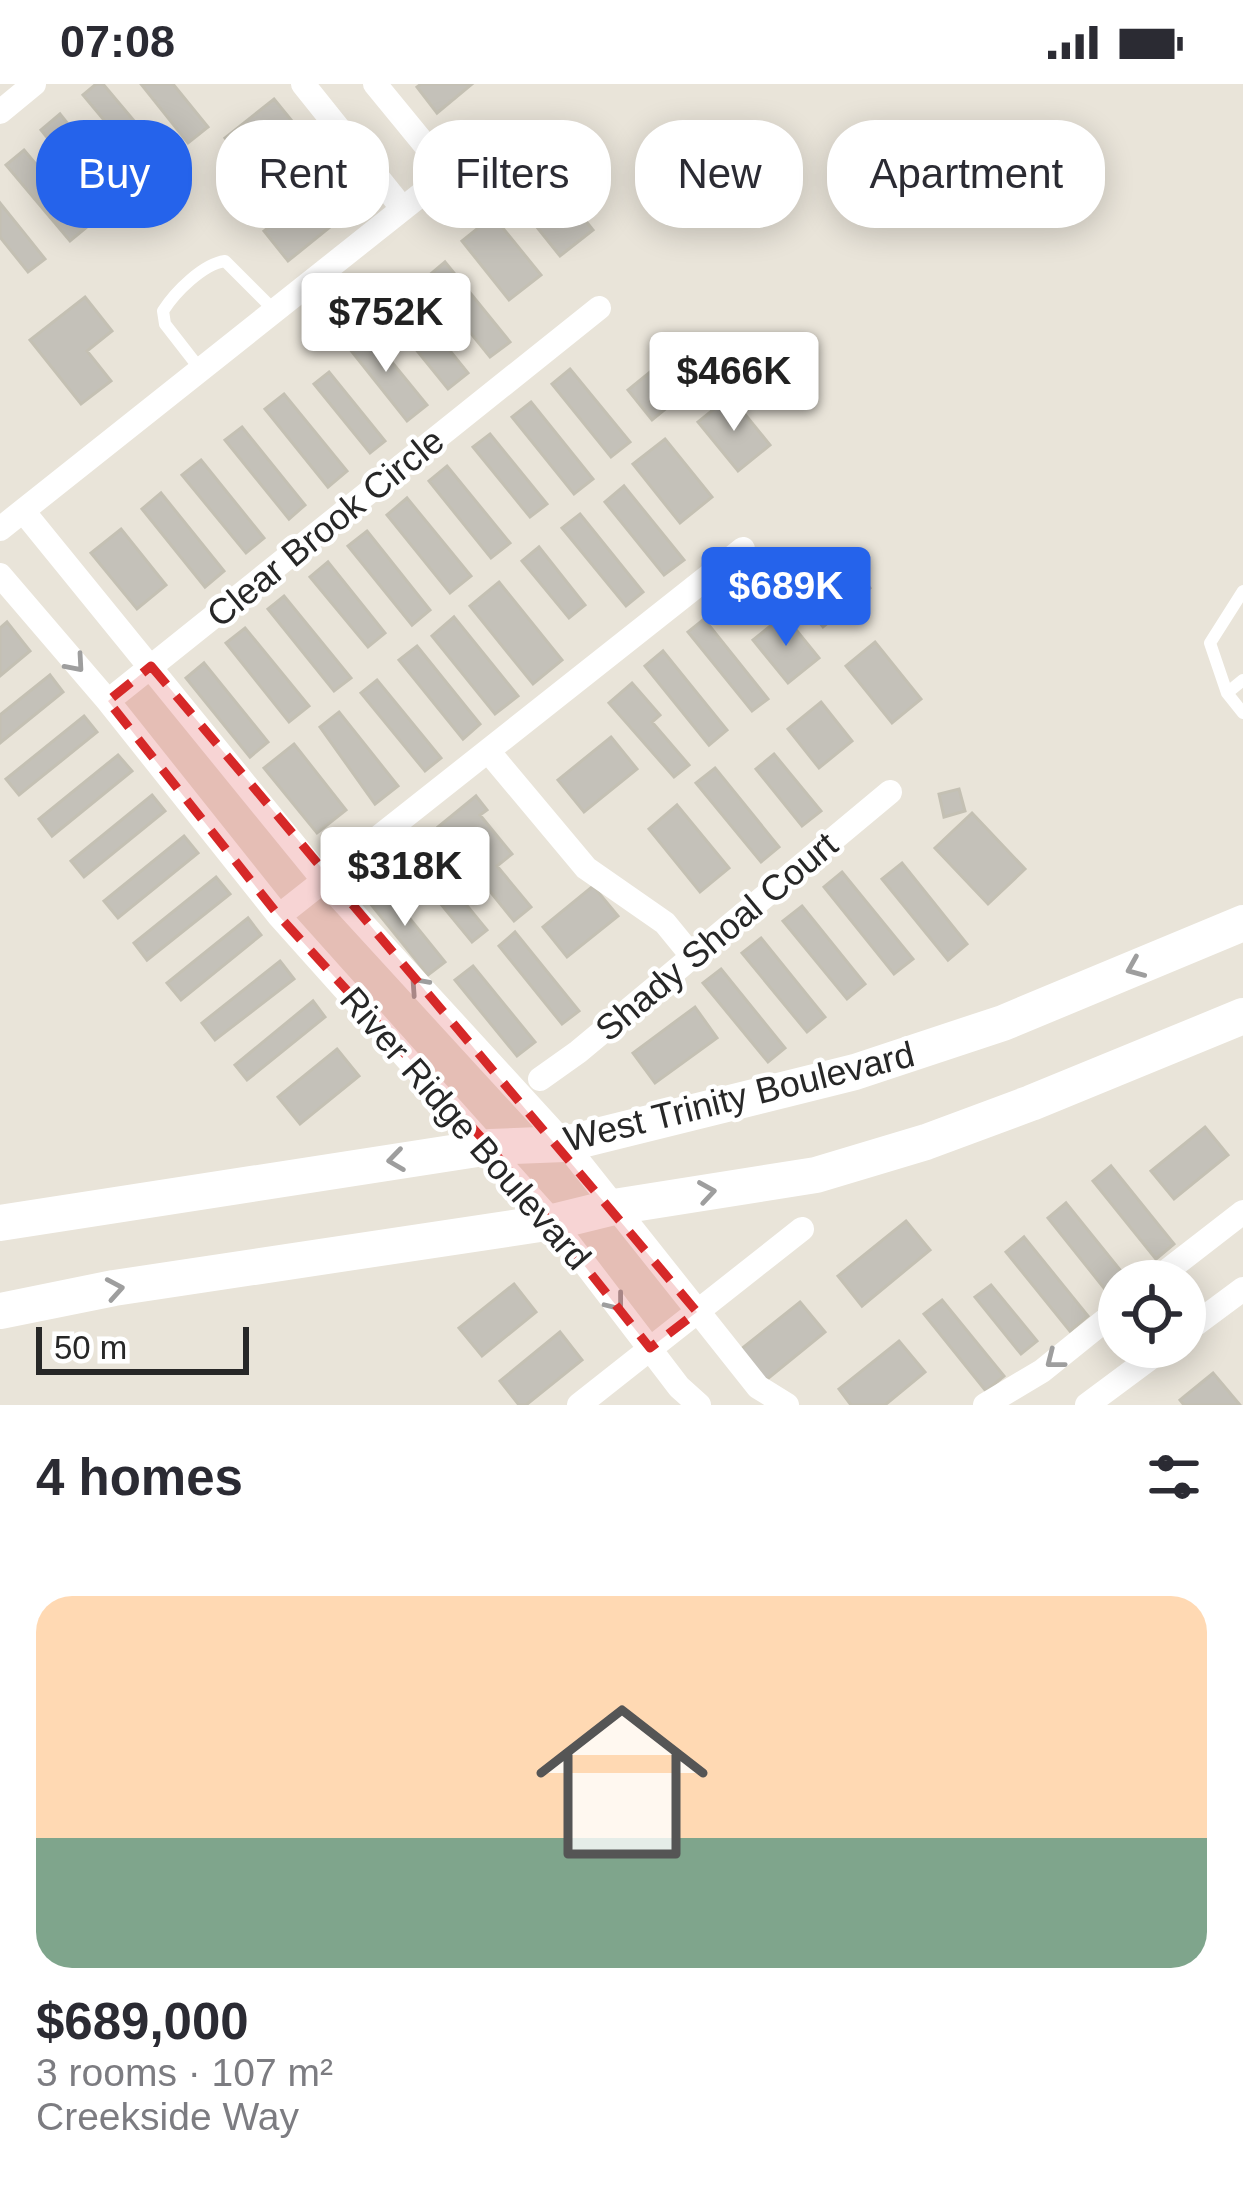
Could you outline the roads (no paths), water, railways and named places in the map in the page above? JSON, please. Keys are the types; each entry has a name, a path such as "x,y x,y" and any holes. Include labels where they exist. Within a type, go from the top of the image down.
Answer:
{"main road":[{"name":"West Trinity Boulevard","path":"0,1223 490,1147 565,1144 876,1065 1003,1023 1243,923"},
{"path":"0,1311 114,1288 553,1222 614,1207 816,1175 1031,1103 1243,1016"}],"street":[{"path":"0,112 34,84"},
{"path":"303,84 403,209"},
{"path":"0,530 448,173 375,84"},
{"name":"Clear Brook Circle","path":"108,701 599,308"},
{"name":"River Ridge Boulevard","path":"23,511 324,881 565,1144 758,1388 788,1405"},
{"path":"279,916 743,549"},
{"name":"River Ridge Boulevard","path":"0,575 108,701 279,916 490,1147 680,1388 699,1405"},
{"path":"488,751 586,868 665,923 692,956"},
{"name":"Shady Shoal Court","path":"540,1079 890,791"},
{"path":"1181,1260 1243,1212"},
{"path":"579,1405 802,1229"},
{"path":"1206,1316 1243,1289"},
{"path":"985,1405 1042,1371 1098,1326"},
{"path":"1087,1405 1137,1368"}],"lane":[{"path":"200,369 165,324 163,311 171,298 215,262 225,261 274,310"},
{"path":"1243,591 1210,643 1227,693 1243,713"},
{"path":"1227,693 1243,680"}]}
